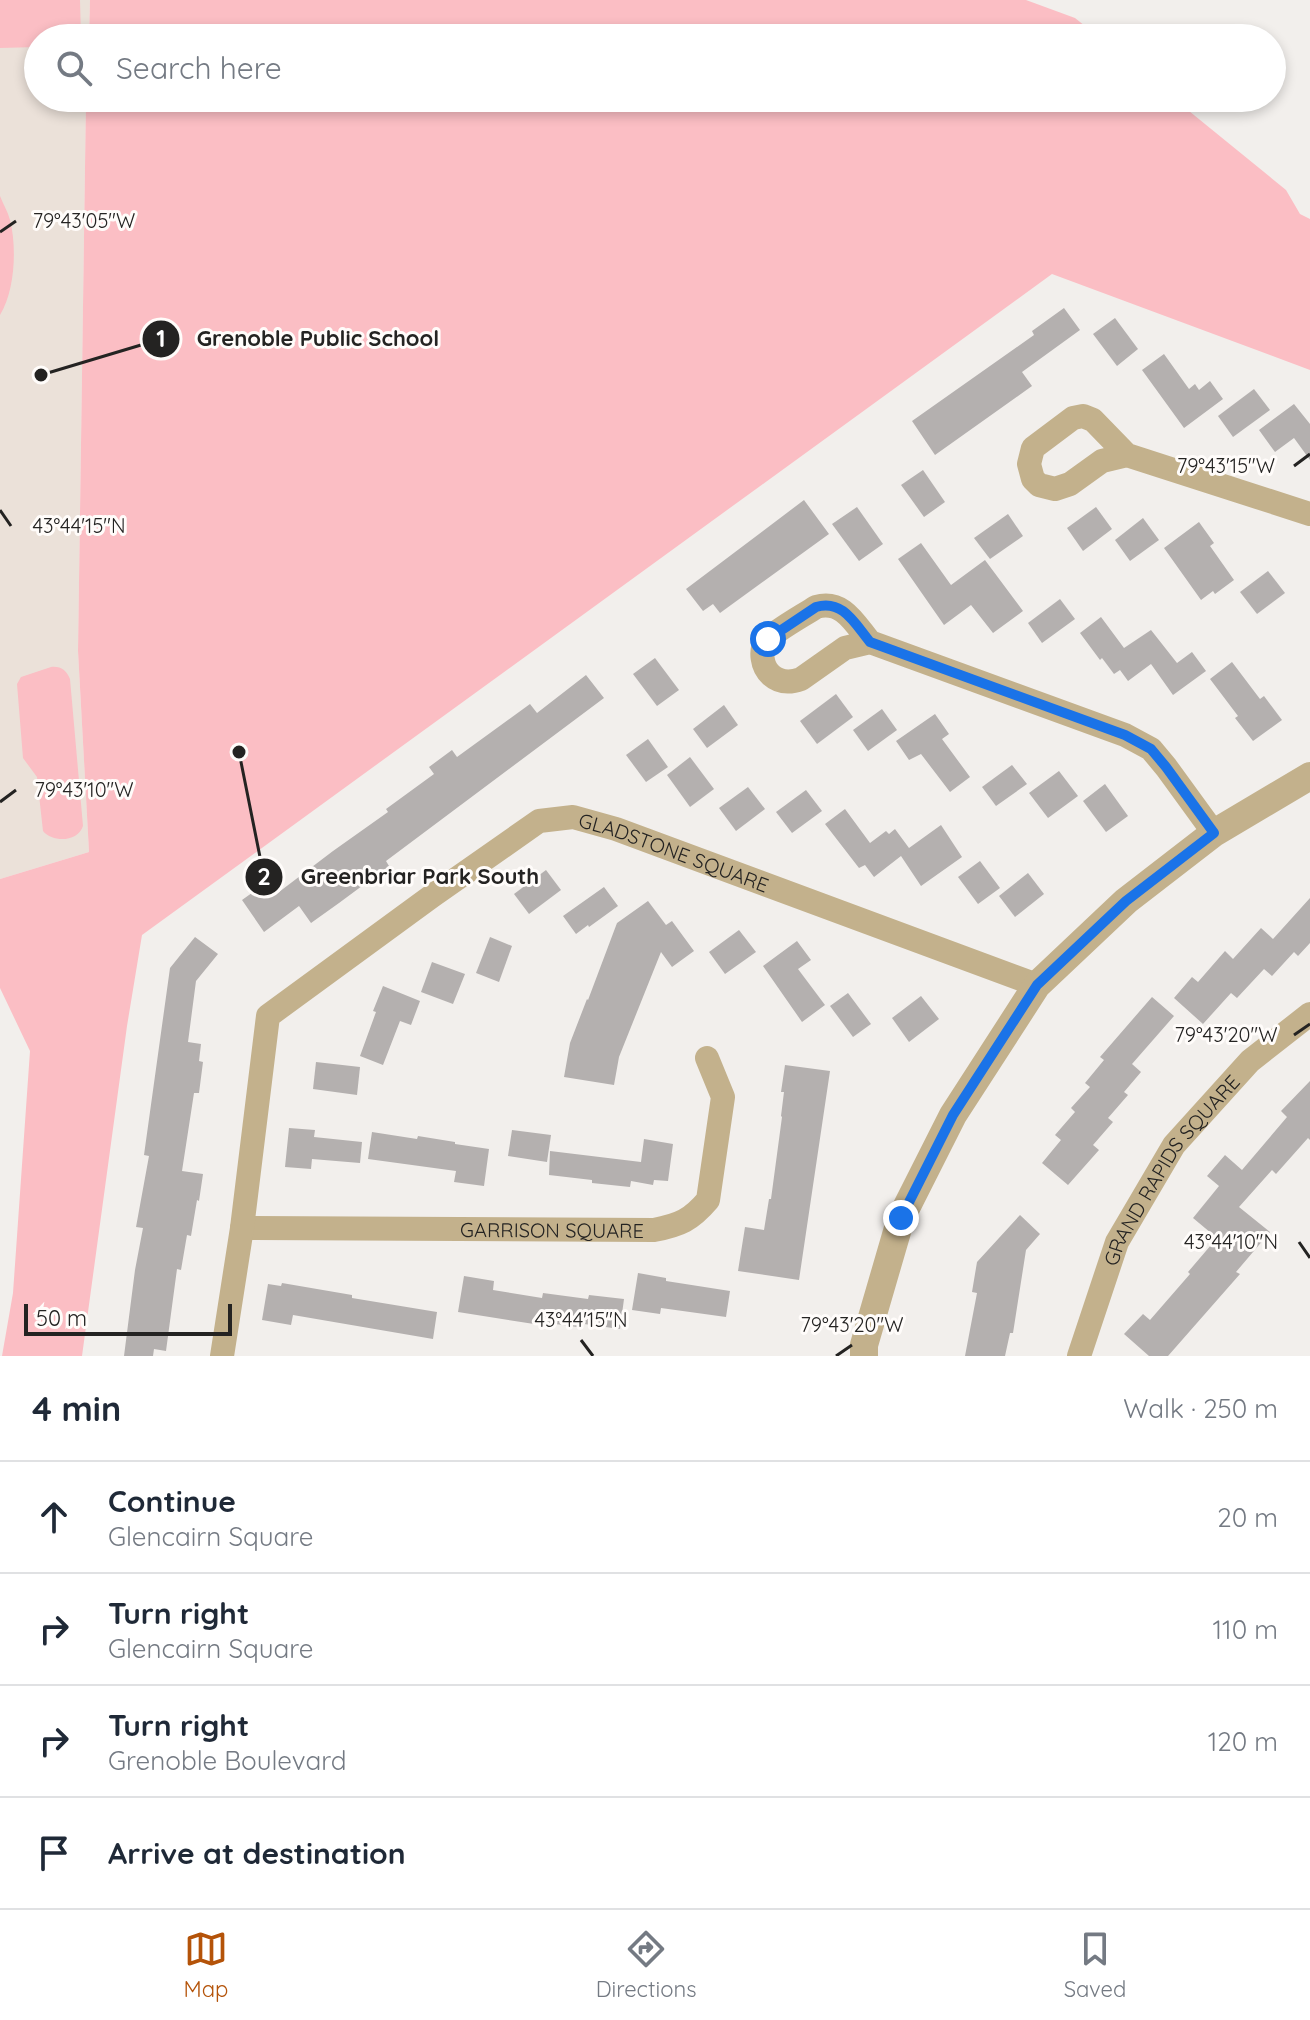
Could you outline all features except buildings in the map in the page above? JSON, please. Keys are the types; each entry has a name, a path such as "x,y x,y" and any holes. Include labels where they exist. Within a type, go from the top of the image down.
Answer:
{"street":[{"path":"1127,455 1310,514"},
{"path":"870,642 1125,735 1151,749 1214,833"},
{"path":"864,1356 864,1345 901,1218 953,1115 1037,985 1126,901 1214,833 1310,776"},
{"name":"GLADSTONE SQUARE","path":"222,1356 242,1228 268,1016 539,821 573,817 616,829 1037,985"},
{"name":"GRAND RAPIDS SQUARE","path":"1079,1356 1117,1242 1174,1145 1250,1061 1310,1014"},
{"name":"GARRISON SQUARE","path":"242,1228 654,1230 679,1225 697,1213 708,1200 723,1097 707,1058"}],"shaded area":[{"path":"0,0 90,0 89,24 24,24 24,112 86,112 78,651 89,852 0,879"},
{"path":"0,0 80,0 81,24 24,24 24,47 0,48"},
{"path":"90,0 1026,0 1075,18 1082,24 89,24"},
{"path":"86,112 1190,112 1286,190 1300,214 1310,219 1310,370 1052,274 142,935 82,1356 2,1356 13,1293 30,1051 0,988 0,879 89,852 78,651"},
{"path":"0,196 10,220 14,256 12,282 0,315"},
{"path":"51,667 63,669 70,679 83,826 76,835 65,839 53,838 43,831 37,777 23,758 17,684 21,677"}],"place":[{"name":"Grenoble Public School","path":"41,375"},
{"name":"Greenbriar Park South","path":"239,752"}],"route":[{"path":"768,639 816,607 838,607 845,611 870,642 1125,735 1151,749 1214,833 1126,901 1037,985 953,1115 901,1218"}]}
